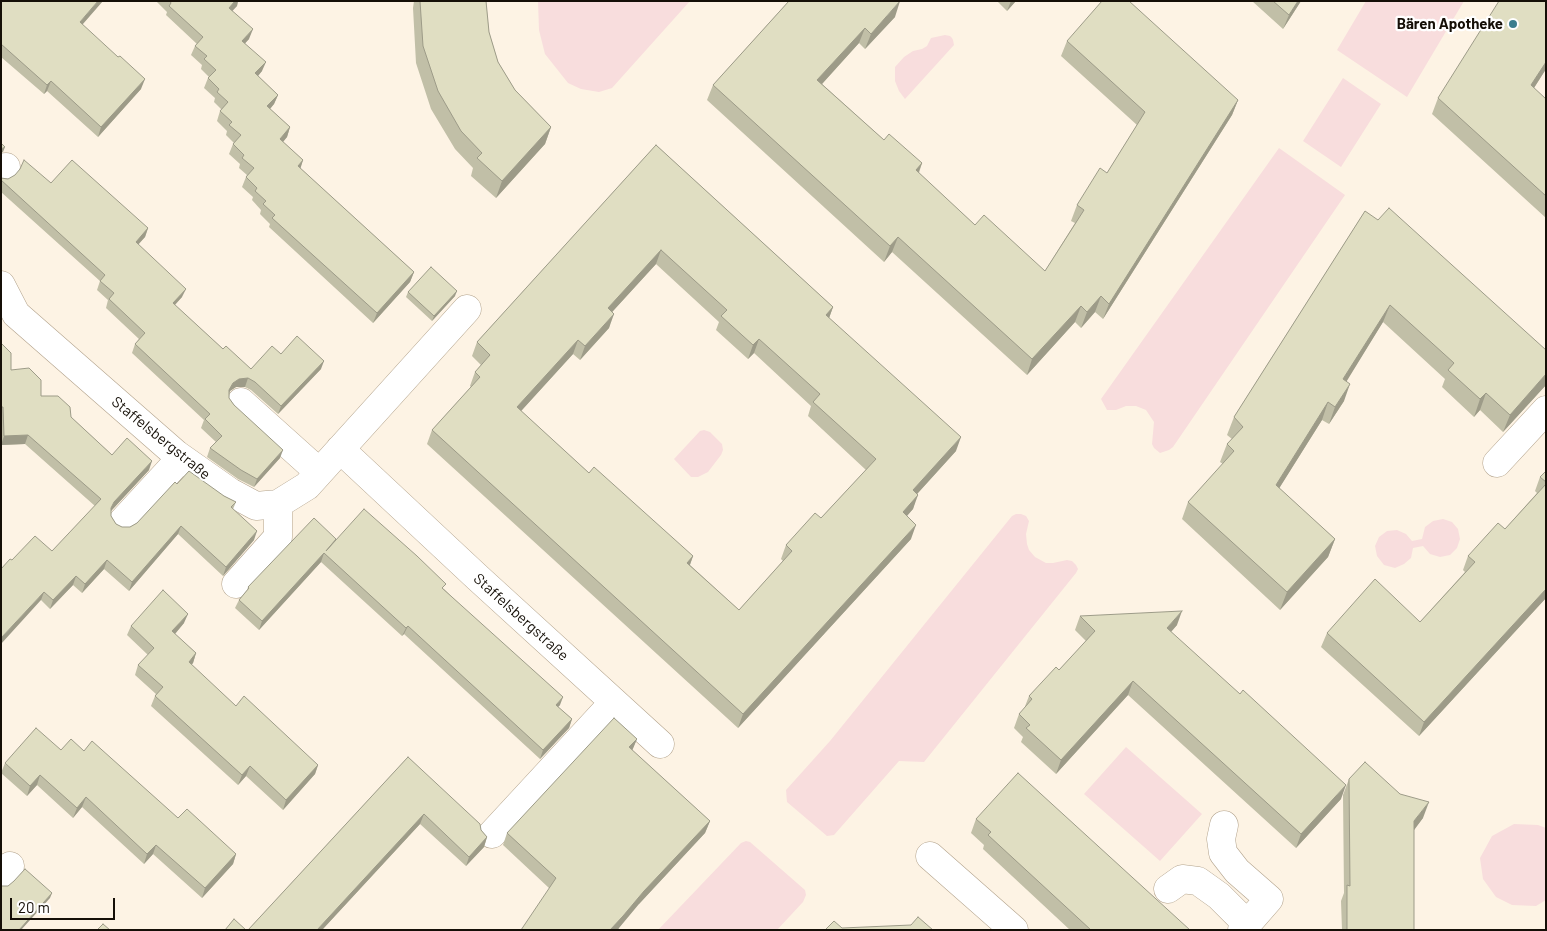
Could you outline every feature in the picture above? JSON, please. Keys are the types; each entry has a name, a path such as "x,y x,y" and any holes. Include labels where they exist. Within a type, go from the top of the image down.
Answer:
{"street":[{"name":"Staffelsbergstraße","path":"1,285 16,314 181,458 230,492 256,506 278,504"},
{"path":"236,584 278,537 278,504 307,486 467,309"},
{"path":"241,402 320,472"},
{"path":"1497,463 1546,410"},
{"name":"Staffelsbergstraße","path":"340,449 660,744"},
{"path":"123,520 181,458"},
{"path":"492,834 614,702"},
{"path":"1168,889 1182,879 1198,881 1219,896 1244,927 1269,899 1237,871 1223,853 1220,839 1224,825"},
{"path":"930,856 1014,930"}],"shaded area":[{"path":"538,1 690,1 612,88 599,92 581,89 568,83 545,54 539,30"},
{"path":"1366,1 1464,1 1407,97 1337,50"},
{"path":"945,35 952,38 954,45 905,99 895,81 895,67 913,51 927,46 931,38"},
{"path":"1343,78 1381,104 1341,167 1303,141"},
{"path":"1279,148 1345,195 1173,447 1160,453 1152,444 1154,422 1146,410 1136,406 1126,406 1116,410 1107,410 1101,399"},
{"path":"700,431 710,432 722,444 723,450 708,472 698,477 691,477 674,459"},
{"path":"1016,514 1026,516 1029,521 1026,534 1027,544 1035,557 1046,563 1072,561 1078,569 1076,573 924,762 899,761 834,835 827,836 787,802 786,790 830,741 1012,516"},
{"path":"1443,519 1452,522 1458,529 1460,539 1457,548 1450,555 1440,557 1430,554 1423,546 1413,548 1411,558 1395,568 1384,565 1377,556 1375,546 1379,537 1387,531 1397,530 1406,534 1412,541 1422,539 1425,527 1433,521"},
{"path":"1126,747 1202,814 1160,861 1084,794"},
{"path":"1514,824 1538,825 1546,828 1546,900 1536,906 1512,905 1496,897 1483,879 1480,858 1492,836"},
{"path":"750,842 805,890 806,895 803,902 777,930 658,930 741,843"}],"building":[{"path":"1,1 98,1 80,22 145,79 101,127 51,81 47,85 1,44"},
{"path":"170,1 235,1 229,8 253,29 242,41 266,62 255,73 278,95 267,106 290,127 280,139 303,160 298,166 414,272 377,313 272,218 275,215 263,204 266,201 255,191 257,188 246,177 254,168 242,158 244,155 233,144 241,135 229,125 232,122 220,111 228,102 217,92 219,89 208,78 216,70 204,59 207,56 195,46 203,37 169,6"},
{"path":"420,1 486,1 489,32 498,62 515,90 551,127 502,181 477,158 482,153 461,131 438,91 423,46"},
{"path":"789,1 900,1 871,34 865,28 817,80 884,140 889,134 922,163 916,170 975,225 984,215 1045,271 1084,210 1077,205 1100,168 1107,173 1145,112 1067,41 1102,1 1129,1 1238,100 1109,304 1101,296 1087,312 1081,306 1032,359 898,237 890,246 713,85"},
{"path":"1273,1 1298,1 1289,15"},
{"path":"1499,1 1546,1 1546,62 1531,85 1546,99 1546,196 1438,98"},
{"path":"656,145 833,307 826,315 961,437 913,490 918,495 903,512 916,525 743,714 432,430 480,377 475,372 490,355 477,342","holes":["661,250 727,310 721,316 753,345 759,339 820,394 813,402 876,459 821,518 815,513 786,545 792,551 739,610 687,563 693,556 594,467 589,473 517,407 578,340 585,346 614,314 608,308"]},
{"path":"24,160 51,183 72,160 148,228 136,242 186,289 173,303 223,349 226,346 251,369 272,346 281,354 297,336 324,361 281,406 248,378 239,379 233,383 229,390 229,398 234,405 283,450 257,479 210,448 222,436 205,419 210,414 135,344 145,333 109,299 114,293 100,281 105,275 1,180 1,178 8,179 15,175"},
{"path":"1389,208 1546,350 1546,374 1510,415 1486,393 1480,399 1448,370 1454,363 1390,305 1343,379 1350,384 1335,407 1328,402 1276,485 1335,539 1287,592 1188,502 1234,451 1227,444 1243,427 1234,417 1365,211 1378,220"},
{"path":"431,267 457,291 434,316 408,292"},
{"path":"1,343 11,353 11,370 29,368 41,380 41,396 58,396 70,407 71,417 112,455 127,438 152,461 114,502 111,508 111,516 116,524 122,527 130,527 137,523 175,482 177,484 189,471 224,496 236,502 231,507 257,531 226,567 181,526 132,582 107,560 85,584 76,576 53,600 44,592 1,638 1,569 35,536 52,551 101,499 28,435 4,436 3,407 1,407"},
{"path":"1546,471 1546,482 1540,477"},
{"path":"1546,484 1546,589 1424,722 1327,633 1375,579 1420,622 1475,562 1468,556 1498,523 1505,529"},
{"path":"364,509 446,584 442,588 563,697 556,705 572,719 543,750 408,626 406,628 324,553 262,621 239,600 248,587 314,518 336,539 326,551"},
{"path":"163,590 188,614 172,631 196,653 189,662 236,706 244,696 318,765 286,800 250,766 242,775 155,696 163,687 138,665 154,648 131,626"},
{"path":"1182,611 1167,628 1240,694 1243,690 1346,785 1301,834 1133,681 1061,760 1026,728 1030,725 1019,714 1032,699 1029,696 1056,667 1059,670 1095,631 1080,616"},
{"path":"614,718 637,739 629,747 710,821 610,930 521,930 556,878 507,833"},
{"path":"36,728 61,750 71,739 84,751 92,741 178,818 187,809 236,854 205,888 156,845 147,854 86,797 77,808 40,775 30,786 5,763"},
{"path":"408,757 480,824 481,830 487,837 469,857 424,814 317,930 248,930"},
{"path":"1365,762 1400,794 1429,802 1414,821 1414,930 1347,930 1347,885 1350,886 1349,779"},
{"path":"1018,773 1190,930 1091,930 988,835 991,832 976,819"},
{"path":"25,869 52,893 19,930 1,930 1,886 8,886"},
{"path":"918,917 933,930 825,930 834,921 842,928 911,925"},
{"path":"234,919 246,930 225,930"},
{"path":"103,924 110,930 97,930"}],"place":[{"name":"Bären Apotheke","path":"1513,24"}]}
